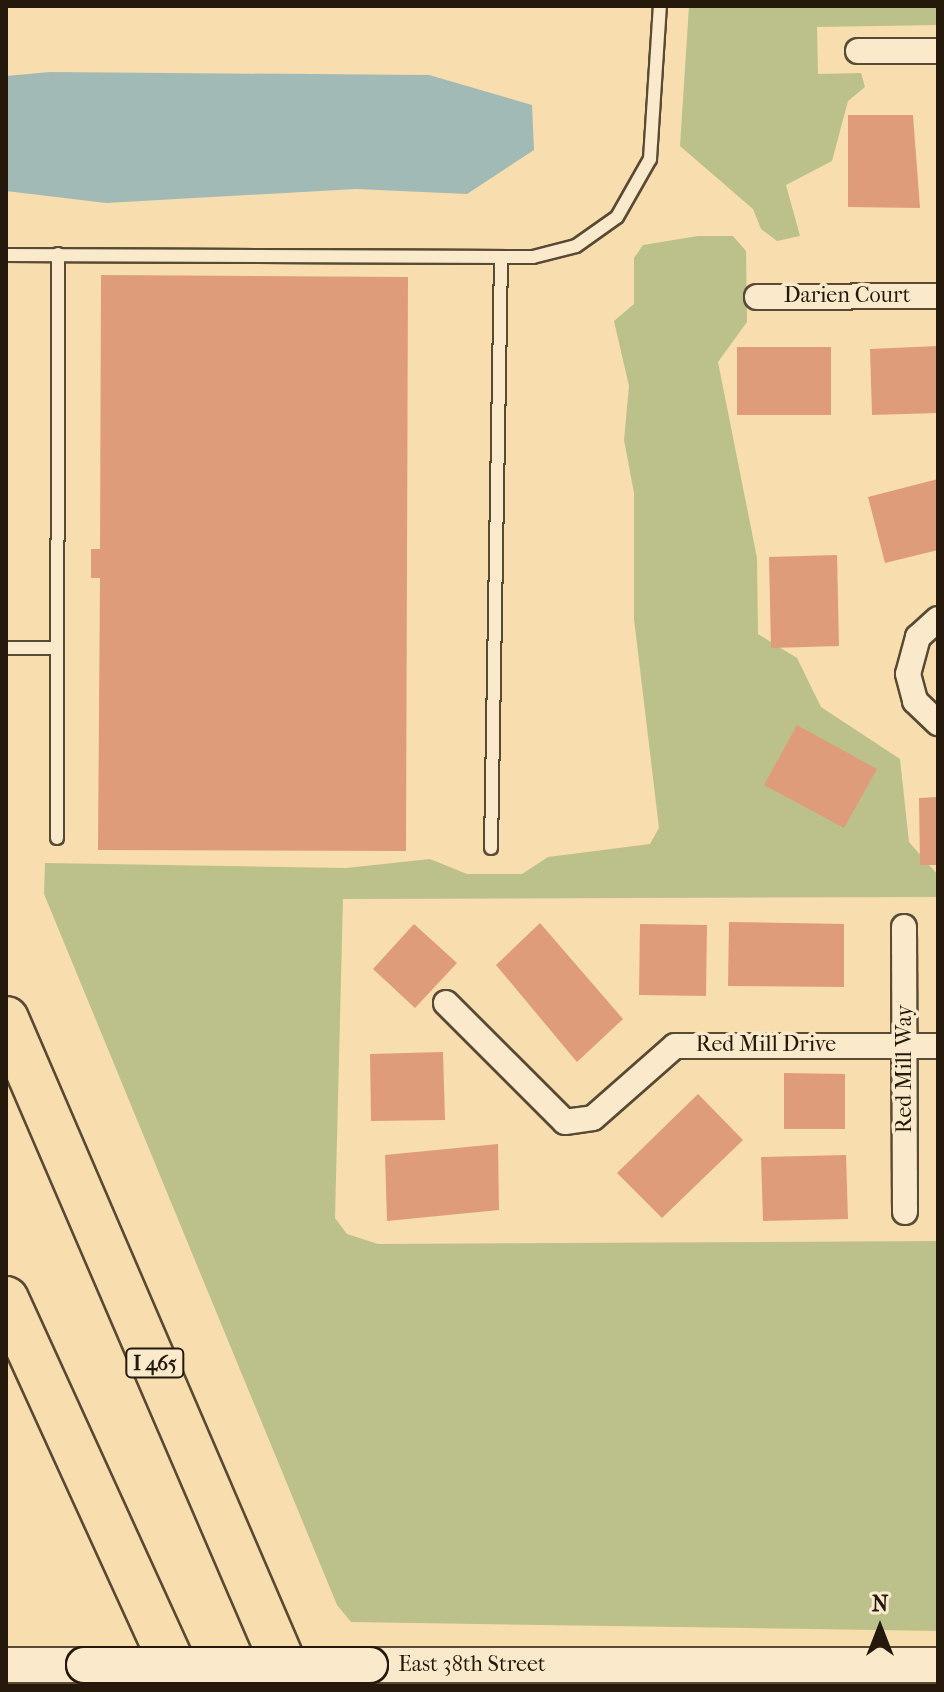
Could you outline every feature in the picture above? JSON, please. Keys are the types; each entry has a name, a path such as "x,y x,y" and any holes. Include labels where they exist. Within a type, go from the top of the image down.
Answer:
{"highway":[{"name":"I 465","path":"6,1019 293,1686"},
{"path":"6,1299 182,1686"}],"main road":[{"name":"East 38th Street","path":"6,1665 938,1665"}],"street":[{"path":"858,51 938,51"},
{"name":"Darien Court","path":"757,297 938,296"},
{"path":"938,619 918,637 908,674 915,701 938,723"},
{"name":"Red Mill Way","path":"904,927 905,1212"},
{"name":"Red Mill Drive","path":"446,1003 548,1112 574,1122 593,1118 675,1046 938,1046"}],"lane":[{"path":"6,255 501,257 576,246 599,233 634,194 657,129 660,6"},
{"path":"57,838 58,254"},
{"path":"491,848 501,257"},
{"path":"6,648 57,648"}],"green space":[{"path":"689,6 938,8 938,25 817,27 818,74 861,73 865,87 848,101 832,161 786,185 800,236 777,241 761,229 753,209 680,146"},
{"path":"698,236 733,236 746,251 747,322 718,362 757,558 758,634 797,658 821,707 900,759 909,842 938,875 938,897 343,899 335,1218 347,1234 378,1244 938,1241 938,1631 351,1622 337,1605 44,894 45,863 346,868 430,859 467,874 522,874 548,857 650,844 659,828 634,619 634,493 624,440 629,386 614,321 634,304 634,258 643,245"}],"water":[{"path":"50,72 429,75 532,105 534,150 467,194 356,189 106,203 6,191 6,76"}],"building":[{"path":"848,115 913,115 920,208 848,207"},
{"path":"101,275 408,277 406,851 98,850 100,578 91,578 91,549 100,549"},
{"path":"938,346 938,413 872,415 870,349"},
{"path":"737,347 831,347 831,415 737,415"},
{"path":"938,479 938,550 885,563 868,497"},
{"path":"837,555 839,646 771,648 769,557"},
{"path":"797,725 877,769 844,828 764,785"},
{"path":"938,797 938,865 920,865 919,798"},
{"path":"729,922 844,924 844,987 728,986"},
{"path":"540,923 623,1019 577,1062 496,965"},
{"path":"414,924 457,963 415,1008 373,969"},
{"path":"640,924 707,925 706,996 639,995"},
{"path":"443,1052 445,1120 371,1121 370,1054"},
{"path":"784,1073 845,1074 845,1129 784,1129"},
{"path":"698,1094 743,1140 662,1218 617,1173"},
{"path":"498,1144 499,1210 387,1221 385,1155"},
{"path":"846,1155 848,1219 763,1221 761,1157"}]}
